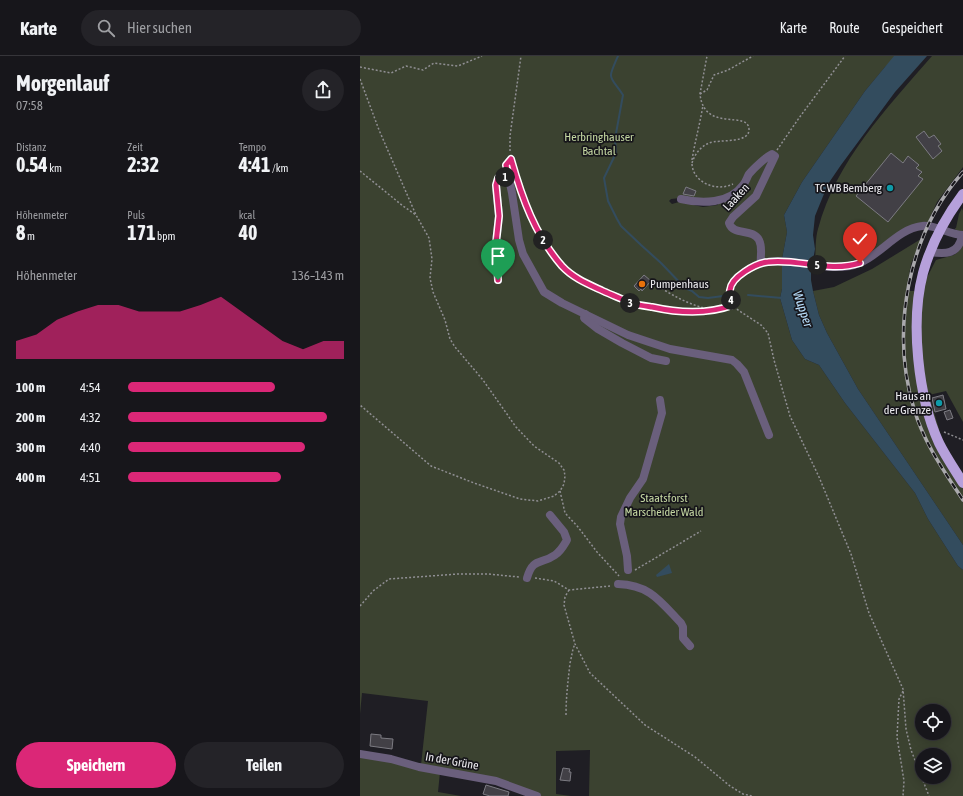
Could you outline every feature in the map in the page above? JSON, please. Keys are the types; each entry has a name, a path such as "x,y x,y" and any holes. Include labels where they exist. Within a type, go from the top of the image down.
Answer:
{"main road":[{"path":"963,194 940,230 930,252 923,273 917,325 920,372 931,422 946,457 963,483"}],"street":[{"name":"Laaken","path":"681,200 692,202 713,202 737,192 749,175 767,157 774,154 774,159 756,196 733,217 729,223 734,230 752,233 758,238 762,250 760,257 761,263"},
{"path":"511,159 506,165 512,176 519,240 523,254 544,292 562,303 628,335 670,349 732,360 744,372 769,435"},
{"path":"498,280 496,243 499,216 496,185 498,178 512,176"},
{"path":"761,263 780,262 836,267 852,265 868,259 905,232 923,225 962,236 961,240 952,251 944,254 930,252"},
{"path":"584,314 584,318 598,329 652,358 666,361"},
{"path":"630,571 620,524 621,517 630,498 643,479 662,413 660,400"},
{"path":"527,578 530,568 535,562 556,555 567,540 564,532 550,516"},
{"path":"619,582 644,588 656,597 681,622 683,627 683,638 690,646"},
{"name":"In der Grüne","path":"360,754 391,759 419,767 496,780 537,796"}],"path":[{"path":"360,67 391,74 406,66 422,70 434,63 458,66 482,56"},
{"path":"511,159 510,136 521,56"},
{"path":"692,163 696,153 704,146 715,141 741,139 746,136 749,130 747,124 742,121 712,116 706,111 700,94 707,56"},
{"path":"700,94 706,90 714,75 728,70 753,56"},
{"path":"774,154 845,56"},
{"path":"360,78 371,111 416,215 429,238 432,259 430,278 450,339 459,353 483,380 516,427 534,446 559,463 566,476 564,484 560,491 546,499 538,501 524,500 474,483 431,466 360,405"},
{"path":"703,105 692,170 696,176 708,185 722,187 736,182"},
{"path":"360,171 416,215"},
{"path":"512,176 535,227 562,265 576,278 632,304 662,310 705,312 715,311 733,305"},
{"path":"761,263 738,276 732,283 730,289 733,305 761,325 768,333 790,416 819,477 851,554 869,613 903,689 906,729 911,750 929,796"},
{"path":"655,284 676,298 696,306 715,311"},
{"path":"931,422 938,424 945,433 963,440"},
{"path":"360,606 374,591 389,579 458,574 488,574 554,581 570,590 607,586 619,582 619,576 597,552 565,512 560,491"},
{"path":"630,571 700,531"},
{"path":"570,590 565,597 564,605 575,644 590,673 645,725 695,757 730,786 743,794 752,796"},
{"path":"566,715 568,679 572,650 575,644"},
{"path":"903,689 899,699 898,737 904,781 903,796"}],"green space":[{"name":"Staatsforst Marscheider Wald","path":"360,56 897,56 885,67 865,91 802,182 784,215 787,232 782,259 782,289 780,298 792,340 805,359 819,365 845,403 915,493 928,519 958,566 963,570 963,796 589,796 590,750 556,751 556,794 571,796 536,796 495,781 440,772 438,792 461,796 360,796 360,753 421,765 428,701 362,693 360,714","holes":["680,198 717,199 718,205 703,207 679,202 672,204 669,201 671,199"]},
{"path":"932,56 963,56 963,167 937,202 928,222 869,255 858,259 842,264 815,260 818,229 826,204 850,158 881,116"},
{"path":"962,208 963,233 956,231 955,228"},
{"path":"921,239 911,264 906,291 920,291 936,260 954,255 958,252 963,241 963,422 946,391 929,395 943,443 963,475 963,545 858,389 827,333 819,315 813,291 834,287 872,269"}],"water":[{"name":"Wupper","path":"894,56 927,56 895,92 828,184 815,216 813,235 815,249 811,280 819,315 827,333 858,389 963,545 963,570 958,566 928,519 915,493 845,403 819,365 805,359 792,340 780,298 782,289 782,259 787,232 784,215 802,182 865,91"},
{"path":"669,564 672,573 657,577 656,575"}],"building":[{"path":"924,131 929,138 934,135 941,144 938,146 942,151 933,159 916,137"},
{"name":"TC WB Bemberg","path":"891,153 903,163 908,156 919,165 916,168 922,172 918,176 923,179 888,222 856,196"},
{"path":"686,187 696,191 694,196 683,194"},
{"name":"Pumpenhaus","path":"644,275 651,281 642,291 641,289 639,291 634,286"},
{"name":"Haus an der Grenze","path":"943,395 946,409 935,412 932,398"},
{"path":"950,410 953,418 947,420 944,412"},
{"path":"371,734 381,735 381,738 393,739 392,749 370,746"},
{"path":"563,768 570,769 570,781 560,780"},
{"path":"486,785 509,792 508,796 490,796 483,794"}],"waterway":[{"path":"618,56 612,70 611,77 623,95 615,139 616,153 604,178 608,201 621,226 661,263 685,288 692,291 699,297 708,298 723,296"},
{"path":"748,295 782,298"}],"railway":[{"path":"963,172 944,197 929,224 917,253 909,284 904,316 904,347 907,379 914,409 929,445 963,500"}],"place":[{"name":"TC WB Bemberg","path":"890,188"},
{"name":"Pumpenhaus","path":"642,284"},
{"name":"Haus an der Grenze","path":"939,403"}],"route":[{"path":"498,280 496,243 499,216 496,185 498,178 508,176 506,165 511,159 520,189 535,227 562,265 576,278 632,304 662,310 686,312 715,311 733,305 730,298 732,283 738,276 761,263 772,261 836,267 860,263"}],"park label":[{"name":"Herbringhauser Bachtal","path":"599,144"}]}
